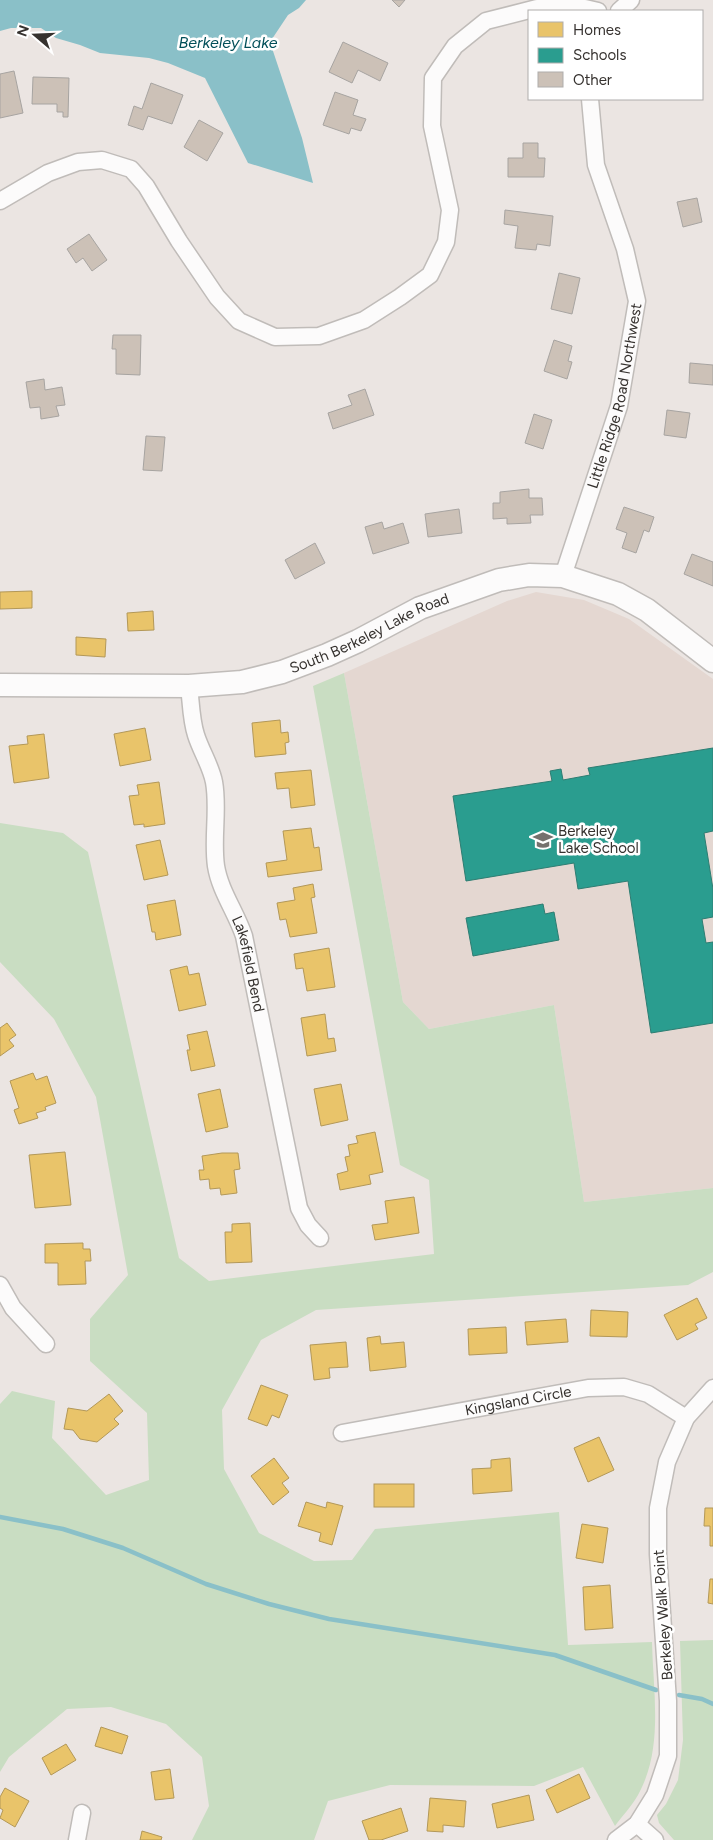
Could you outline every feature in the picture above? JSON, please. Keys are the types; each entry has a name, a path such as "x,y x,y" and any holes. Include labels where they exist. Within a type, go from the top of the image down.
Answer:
{"street":[{"path":"620,10 631,0"},
{"path":"529,10 537,8 585,8 594,10"},
{"path":"0,201 48,173 78,162 102,160 131,169 146,186 217,297 239,321 274,337 319,336 364,320 430,275 446,242 450,210 432,126 433,78 455,46 486,21 528,10"},
{"name":"Little Ridge Road Northwest","path":"563,576 619,406 637,301 625,249 596,165 590,100"},
{"name":"South Berkeley Lake Road","path":"0,686 189,686 242,682 282,672 358,641 420,608 500,580 529,575 563,576 618,594 647,610 713,661"},
{"name":"Lakefield Bend","path":"189,686 194,728 214,779 218,876 244,936 299,1208 308,1225 320,1238"},
{"path":"0,1285 13,1308 46,1344"},
{"name":"Kingsland Circle","path":"342,1433 588,1388 624,1387 648,1394 686,1418"},
{"name":"Berkeley Walk Point","path":"616,1840 637,1824 655,1795 668,1756 668,1701 658,1554 658,1508 667,1462 686,1418 713,1388"},
{"path":"77,1840 82,1813"},
{"path":"637,1824 655,1840"}],"shaded area":[{"name":"Berkeley Lake School","path":"536,592 584,600 629,619 713,679 713,1188 584,1202 554,1005 429,1029 403,1002 344,673 507,601"}],"green space":[{"path":"344,673 403,1002 429,1029 554,1005 584,1202 713,1188 713,1272 688,1285 316,1310 261,1340 222,1410 224,1469 259,1533 314,1561 352,1560 375,1529 559,1512 568,1645 652,1642 655,1720 651,1758 646,1777 638,1795 615,1826 583,1767 534,1786 390,1785 328,1801 314,1840 192,1840 209,1806 202,1757 166,1724 111,1707 67,1709 9,1757 0,1772 0,1404 12,1391 55,1401 52,1438 106,1495 149,1480 147,1413 90,1361 90,1319 128,1275 96,1097 54,1019 0,962 0,823 63,833 88,852 179,1258 209,1281 434,1254 429,1180 400,1165 313,686"},
{"path":"713,1640 713,1840 674,1840 659,1823 657,1815 666,1804 678,1780 683,1740 680,1641"}],"water":[{"name":"Berkeley Lake","path":"0,0 306,0 299,8 288,15 270,42 302,138 313,183 248,163 205,78 168,63 149,58 100,53 56,38 41,28 11,28 0,31"}],"building: Homes":[{"path":"32,591 32,608 0,609 0,592"},
{"path":"153,611 154,630 128,631 127,613"},
{"path":"76,637 106,639 105,657 76,655"},
{"path":"280,720 281,733 288,732 289,742 285,743 286,754 255,757 252,723"},
{"path":"145,728 151,760 120,766 114,734"},
{"path":"44,734 49,778 14,783 9,746 28,744 27,736"},
{"path":"311,770 315,805 291,808 289,788 277,789 275,773"},
{"path":"159,782 165,824 144,827 144,824 134,825 129,796 139,795 137,785"},
{"path":"311,828 314,848 319,847 322,870 268,877 266,863 287,860 283,831"},
{"path":"160,840 168,875 144,880 136,845"},
{"path":"313,884 315,897 311,898 317,933 290,937 286,919 280,920 277,903 295,900 293,888"},
{"path":"175,900 181,935 156,940 155,932 152,932 147,905"},
{"path":"329,948 335,987 307,991 303,968 296,969 294,954"},
{"path":"187,966 189,975 199,973 206,1005 179,1011 170,970"},
{"path":"325,1014 328,1039 334,1038 336,1051 307,1056 301,1018"},
{"path":"7,1023 16,1035 9,1040 14,1046 0,1056 0,1028"},
{"path":"207,1031 215,1066 191,1071 187,1050 190,1050 187,1035"},
{"path":"33,1073 36,1080 47,1076 56,1103 45,1107 46,1110 36,1113 38,1118 19,1124 14,1110 19,1108 10,1081"},
{"path":"341,1084 348,1120 321,1126 314,1089"},
{"path":"220,1089 228,1127 206,1132 198,1094"},
{"path":"375,1132 383,1172 369,1175 371,1184 340,1190 337,1174 348,1171 345,1157 350,1156 348,1145 358,1143 356,1136"},
{"path":"65,1152 71,1205 35,1208 29,1155"},
{"path":"238,1153 240,1169 234,1170 237,1193 221,1195 220,1188 210,1189 209,1179 200,1180 199,1170 204,1170 202,1156"},
{"path":"414,1197 419,1233 375,1240 372,1225 388,1223 385,1201"},
{"path":"250,1223 252,1262 226,1263 225,1232 232,1232 232,1224"},
{"path":"83,1243 83,1249 90,1249 91,1261 85,1261 86,1284 58,1285 58,1263 45,1263 45,1244"},
{"path":"697,1298 707,1318 695,1324 698,1329 677,1340 664,1315"},
{"path":"591,1310 628,1312 627,1337 590,1336"},
{"path":"566,1319 568,1342 527,1345 525,1322"},
{"path":"506,1327 507,1353 469,1355 468,1329"},
{"path":"380,1336 381,1344 404,1342 406,1367 370,1371 367,1338"},
{"path":"346,1342 348,1367 329,1368 330,1378 314,1380 310,1345"},
{"path":"261,1385 288,1395 279,1418 272,1415 267,1426 248,1419"},
{"path":"109,1394 123,1411 114,1419 119,1424 97,1442 80,1439 73,1430 64,1429 68,1408 87,1411"},
{"path":"599,1437 614,1470 588,1482 574,1448"},
{"path":"274,1458 289,1478 282,1483 289,1492 273,1505 251,1476"},
{"path":"510,1458 512,1491 473,1494 472,1469 491,1468 491,1460"},
{"path":"374,1484 414,1484 414,1507 374,1507"},
{"path":"306,1502 326,1508 327,1502 343,1506 332,1545 319,1541 321,1533 298,1526"},
{"path":"705,1508 713,1508 713,1546 710,1546 710,1526 704,1526"},
{"path":"582,1524 608,1528 603,1563 576,1558"},
{"path":"710,1579 713,1579 713,1604 708,1603"},
{"path":"610,1585 613,1628 585,1630 583,1587"},
{"path":"101,1727 128,1736 122,1754 95,1746"},
{"path":"66,1744 76,1760 51,1775 42,1758"},
{"path":"170,1769 174,1798 155,1800 151,1772"},
{"path":"579,1774 590,1798 557,1813 546,1790"},
{"path":"5,1788 29,1801 15,1827 0,1818 3,1810 0,1808 0,1797"},
{"path":"529,1795 534,1820 497,1828 492,1804"},
{"path":"430,1798 466,1801 464,1827 443,1825 443,1832 427,1831"},
{"path":"401,1808 408,1831 381,1840 369,1840 362,1821"},
{"path":"142,1831 162,1837 161,1840 140,1840"}],"building: Schools":[{"path":"713,748 713,831 704,833 713,889 713,917 702,919 706,943 713,942 713,1023 651,1033 628,881 578,889 574,863 466,881 453,796 552,781 550,771 561,769 563,780 590,775 588,768"},
{"path":"543,904 545,914 554,912 559,940 473,956 466,918"}],"building: Other":[{"path":"392,0 405,0 399,7"},
{"path":"343,42 388,63 380,81 358,70 352,83 329,72"},
{"path":"14,71 23,113 0,118 0,74"},
{"path":"33,77 69,78 68,117 63,117 63,112 57,112 57,104 32,104"},
{"path":"151,83 183,95 172,124 148,116 143,130 128,125 134,106 142,109"},
{"path":"335,92 358,100 353,115 366,119 361,131 351,128 349,134 323,125"},
{"path":"199,120 223,133 207,161 184,147"},
{"path":"523,143 538,143 538,158 545,158 544,177 508,177 508,158 523,158"},
{"path":"697,198 702,222 683,227 677,202"},
{"path":"505,210 553,216 550,246 537,244 536,250 515,248 518,226 504,224"},
{"path":"89,234 107,260 92,271 83,258 76,263 67,249"},
{"path":"559,273 580,278 572,314 551,309"},
{"path":"113,335 141,335 140,375 116,374 116,349 112,349"},
{"path":"554,340 572,346 568,361 572,362 567,379 544,371"},
{"path":"690,363 713,365 713,385 689,383"},
{"path":"44,379 45,390 62,387 65,405 56,406 59,416 41,419 40,407 30,408 26,382"},
{"path":"365,389 374,415 333,429 328,413 352,405 348,395"},
{"path":"667,410 690,413 686,438 664,435"},
{"path":"534,414 552,420 543,449 525,443"},
{"path":"146,436 165,437 162,471 143,470"},
{"path":"529,489 529,498 542,498 543,515 530,515 531,523 507,524 507,518 493,519 493,503 500,503 500,492"},
{"path":"624,507 654,517 649,532 644,530 636,553 622,548 627,533 616,529"},
{"path":"459,509 462,533 428,537 425,514"},
{"path":"382,522 384,529 403,523 409,543 373,554 365,527"},
{"path":"315,543 325,563 295,579 285,560"},
{"path":"692,554 713,562 713,586 684,574"}],"waterway":[{"path":"0,1517 63,1529 123,1548 206,1584 269,1604 329,1619 555,1655 656,1690"},
{"path":"679,1695 702,1699 713,1704"}],"place":[{"name":"Berkeley Lake School","path":"543,840"}]}
